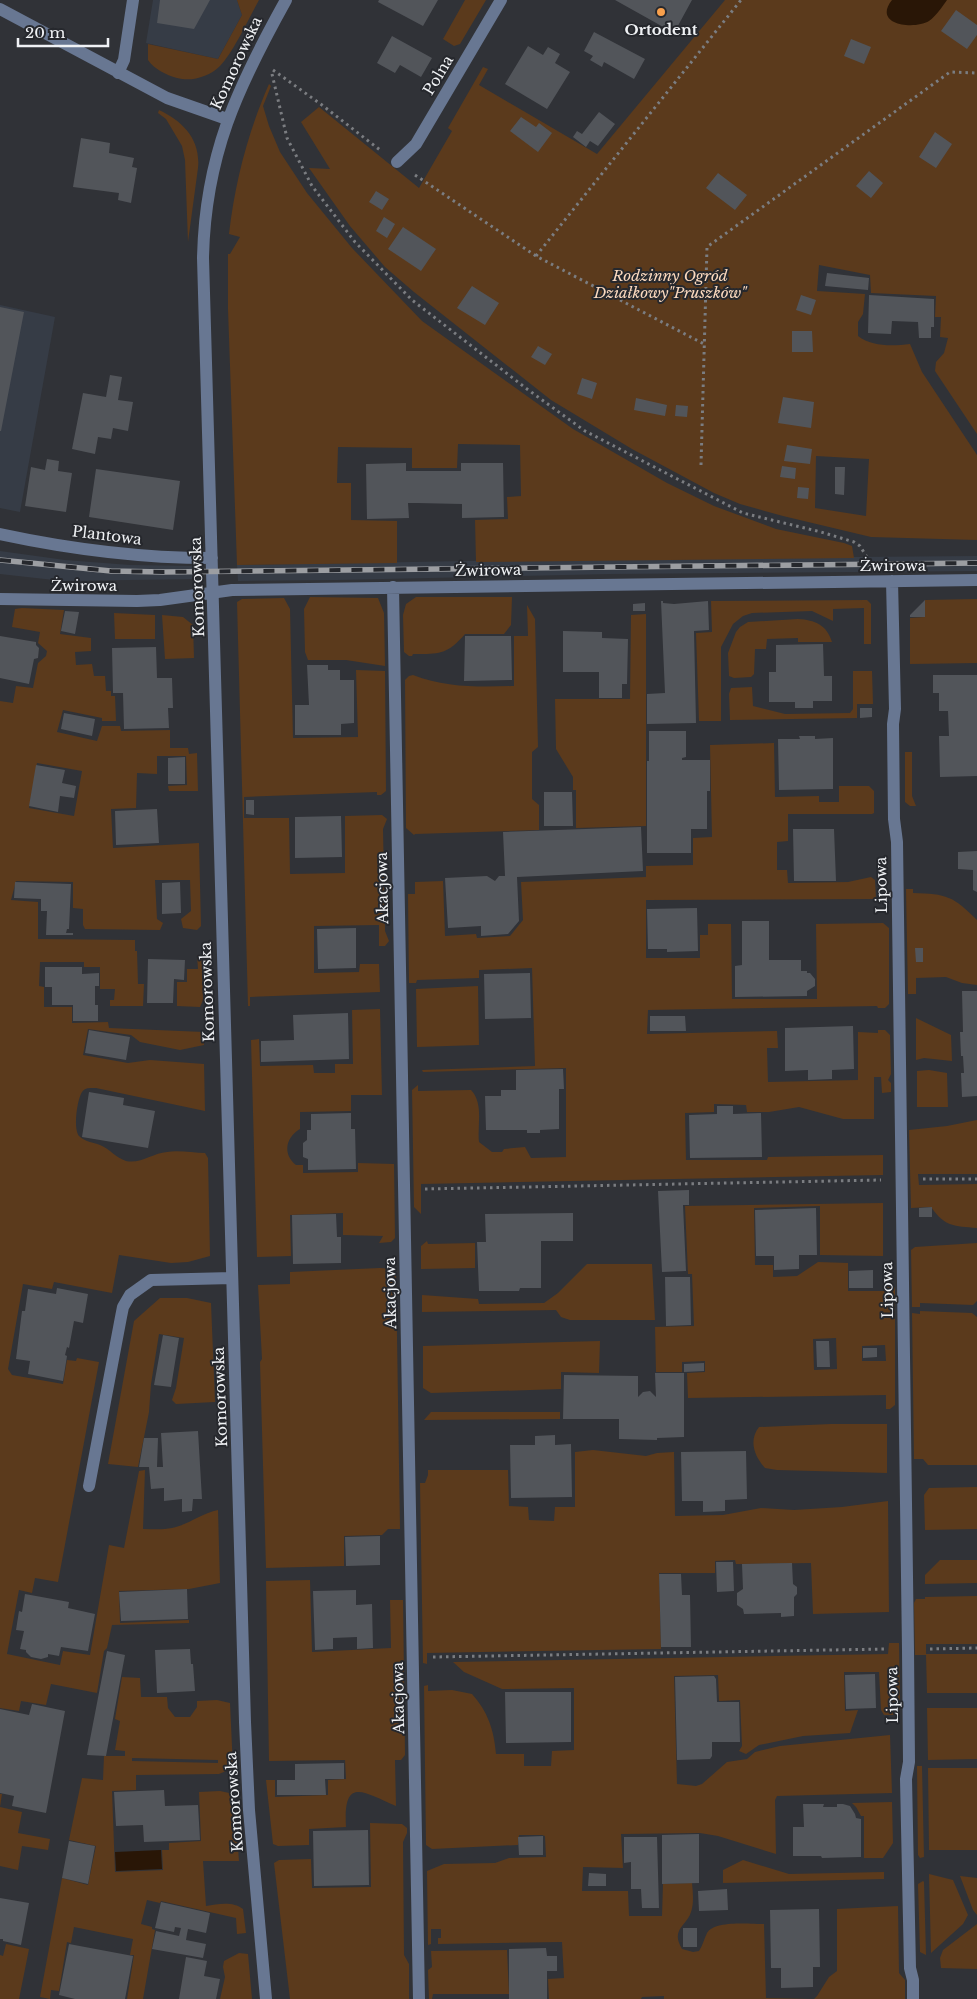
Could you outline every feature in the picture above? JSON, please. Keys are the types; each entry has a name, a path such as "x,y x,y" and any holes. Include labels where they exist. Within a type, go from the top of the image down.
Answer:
{"street":[{"path":"118,73 124,60 134,0"},
{"name":"Komorowska","path":"266,1999 249,1810 245,1731 222,968 214,592 204,312 204,241 209,190 216,156 227,119 253,59 286,0"},
{"name":"Polna","path":"397,162 416,144 501,0"},
{"path":"0,9 167,98 227,119"},
{"name":"Plantowa","path":"0,534 38,543 140,556 212,558"},
{"name":"Żwirowa","path":"0,599 137,601 160,600 214,592 393,587 977,580"},
{"name":"Lipowa","path":"892,581 895,709 893,724 894,819 897,842 908,1650 909,1762 906,1779 910,1968 913,1980 913,1999"},
{"name":"Akacjowa","path":"393,587 419,1999"},
{"path":"89,1486 122,1312 130,1294 151,1280 232,1278"}],"path":[{"path":"536,256 741,0"},
{"path":"397,162 270,68 287,138 312,186 355,242 412,300 527,389 585,431 743,513 854,542 866,553 874,581"},
{"path":"701,465 707,247 950,72 977,73"},
{"path":"415,175 536,256 704,344"},
{"path":"404,1190 977,1179"},
{"path":"414,1658 977,1648"}],"shaded area":[{"path":"153,0 237,0 242,15 218,59 146,43"},
{"path":"892,0 947,0 929,21 922,24 905,25 891,20 887,15 887,8"},
{"path":"0,305 55,317 20,512 0,508"},
{"path":"0,551 65,560 130,565 196,566 197,579 63,581 0,574"},
{"path":"977,556 977,571 611,574 338,580 238,581 237,565 582,559"},
{"path":"161,1850 162,1869 116,1871 115,1852"}],"green space":[{"path":"237,0 259,0 230,53 216,70 200,78 182,79 161,71 148,60 148,44 218,59 242,15"},
{"path":"465,0 486,0 460,44 454,46 443,39"},
{"name":"Rodzinny Ogród Działkowy\"Pruszków\"","path":"725,0 977,0 977,434 935,371 936,362 944,353 948,338 940,337 941,317 935,317 936,296 871,293 870,275 819,265 817,291 865,294 863,314 858,322 858,336 876,344 910,344 922,372 977,455 977,540 871,537 740,504 714,493 632,449 551,400 385,267 350,226 309,168 330,169 301,122 319,107 419,188 452,131 448,128 483,67 488,69 479,85 597,154","holes":["816,456 869,459 866,516 815,508"]},
{"path":"269,84 271,86 263,106 280,152 307,193 352,248 422,321 573,429 667,483 714,506 776,529 852,546 854,558 476,562 475,520 508,519 507,497 521,496 520,445 458,444 457,468 412,468 412,448 338,447 337,483 351,483 351,520 397,521 397,563 237,565 228,309 228,254 230,254 240,237 229,234 243,158 261,102"},
{"path":"159,110 183,126 197,149 198,168 188,242 185,160 182,146 166,119 158,113"},
{"path":"310,597 378,598 384,613 385,666 346,660 308,660 305,652 304,609"},
{"path":"416,597 512,597 511,625 504,634 465,634 453,646 442,652 413,654 409,656 404,652 403,615 406,604"},
{"path":"284,598 290,609 293,738 358,737 356,670 385,671 386,791 381,795 377,795 377,792 244,797 244,818 289,818 290,874 345,873 345,816 382,815 387,819 383,829 385,931 389,941 385,946 379,946 379,925 314,926 314,973 359,972 360,964 379,964 380,992 250,997 250,1006 248,1006 237,602 242,599"},
{"path":"977,599 977,663 910,664 910,618 925,617 925,600"},
{"path":"867,600 871,604 871,644 864,644 864,608 833,609 833,621 812,611 752,613 743,616 733,624 721,647 721,721 699,721 696,633 712,632 711,601"},
{"path":"527,605 535,619 538,747 532,752 532,799 539,805 539,830 414,835 406,828 405,680 413,675 450,684 514,686 514,636 528,636"},
{"path":"15,609 64,610 60,634 91,638 91,651 75,652 76,665 92,664 94,676 105,676 106,691 111,691 111,696 115,696 116,721 102,721 102,718 63,710 57,732 97,741 102,726 120,726 121,731 170,730 170,748 188,748 189,754 197,753 198,791 169,791 168,786 187,785 186,756 157,756 157,774 137,773 136,808 111,809 113,848 199,843 201,926 197,930 183,928 181,919 191,911 190,880 155,880 157,919 163,923 160,930 85,929 83,925 83,909 73,908 73,882 16,881 11,900 38,902 38,939 135,940 138,984 144,984 143,1006 110,1006 110,1000 114,1000 115,989 100,989 100,967 84,967 84,962 40,962 39,986 44,987 44,1007 72,1007 72,1023 108,1022 109,1028 204,1032 204,1045 180,1050 140,1042 131,1035 88,1029 83,1055 128,1063 150,1060 204,1064 205,1111 90,1088 83,1090 80,1096 76,1127 81,1138 104,1147 126,1161 142,1160 172,1151 205,1153 208,1158 210,1256 188,1262 171,1263 119,1255 112,1293 54,1282 52,1289 23,1284 8,1369 12,1375 63,1384 67,1360 76,1361 77,1358 99,1362 58,1582 35,1578 32,1593 19,1590 7,1654 60,1665 63,1651 90,1655 109,1545 124,1548 139,1471 145,1470 143,1529 172,1528 218,1510 220,1583 189,1589 119,1591 120,1623 189,1620 189,1623 112,1625 107,1648 104,1651 97,1693 51,1684 46,1705 21,1701 19,1711 0,1708 0,701 13,703 16,686 33,688 38,663 46,656 47,651 38,643 40,632 12,627","holes":["37,763 82,771 74,816 29,808"]},
{"path":"114,613 155,615 155,639 115,639"},
{"path":"646,614 646,826 576,828 576,790 573,790 573,777 556,749 555,699 630,699 631,615"},
{"path":"162,615 183,617 193,625 194,658 165,659"},
{"path":"798,619 820,624 827,631 832,642 798,642 798,638 767,639 766,649 755,649 754,674 751,677 734,678 729,676 728,653 736,632 740,627 748,622"},
{"path":"853,671 872,671 873,704 857,704 857,718 730,720 729,694 731,688 752,687 753,706 785,714 850,713 853,709"},
{"path":"774,743 775,797 819,796 819,802 839,802 839,786 869,786 874,791 874,813 872,814 788,814 788,841 777,842 777,870 787,870 788,883 848,882 871,877 875,880 876,899 646,900 646,958 700,958 700,935 708,935 708,924 731,924 732,999 817,999 816,924 883,923 889,928 889,1004 885,1008 878,1008 877,1006 648,1010 647,1034 777,1031 778,1048 767,1048 768,1082 858,1080 858,1032 878,1033 878,1030 885,1030 890,1035 891,1074 888,1080 891,1083 891,1092 882,1093 881,1077 874,1077 874,1119 843,1119 799,1107 769,1112 747,1112 746,1105 714,1104 714,1112 685,1113 686,1160 767,1160 768,1157 883,1155 883,1175 421,1184 421,1214 414,1207 412,1090 418,1085 418,1091 471,1090 479,1108 479,1142 492,1152 525,1147 531,1158 566,1157 566,1068 423,1072 422,1070 535,1066 532,968 479,970 479,978 417,980 416,983 409,983 408,894 415,894 415,882 443,881 445,936 476,934 477,938 510,936 523,920 521,882 646,877 646,866 693,865 693,838 712,837 710,745"},
{"path":"905,752 912,752 912,796 916,806 910,806 905,802"},
{"path":"906,889 913,889 913,893 934,894 949,898 962,906 977,920 977,985 962,983 946,977 916,978 916,994 908,994"},
{"path":"197,955 202,955 203,1000 200,1007 177,1006 177,982 187,982 187,969 198,969"},
{"path":"478,986 479,1045 417,1047 416,989"},
{"path":"380,1009 382,1095 351,1095 351,1111 300,1112 300,1129 295,1132 289,1141 287,1151 296,1165 303,1165 303,1173 358,1172 358,1163 394,1164 395,1238 391,1242 379,1243 383,1236 343,1235 343,1213 290,1215 291,1256 257,1257 251,1040 259,1039 260,1066 313,1065 314,1073 335,1073 335,1064 353,1064 352,1010"},
{"path":"916,1018 951,1035 952,1061 924,1058 916,1060"},
{"path":"929,1070 947,1073 948,1107 917,1107 917,1071"},
{"path":"977,1120 977,1174 918,1174 919,1185 977,1184 977,1228 962,1227 946,1222 931,1207 911,1208 909,1130 947,1126"},
{"path":"883,1203 883,1256 820,1255 820,1206 754,1208 755,1265 773,1265 773,1277 797,1276 818,1262 848,1263 848,1291 884,1291 884,1286 895,1287 895,1405 890,1409 886,1409 886,1395 688,1398 687,1373 705,1372 705,1361 682,1362 682,1372 656,1372 655,1327 694,1326 692,1274 688,1274 685,1206","holes":["836,1338 837,1369 814,1370 813,1339","885,1345 886,1361 862,1361 862,1346"]},
{"path":"427,1241 428,1244 475,1243 475,1268 421,1269 421,1246"},
{"path":"977,1243 977,1301 973,1305 920,1303 920,1307 912,1307 911,1250 915,1247"},
{"path":"587,1264 652,1264 655,1320 570,1320 561,1317 556,1310 422,1312 422,1295 478,1299 479,1304 544,1303 558,1293"},
{"path":"391,1269 396,1272 400,1529 388,1529 382,1535 344,1536 344,1566 266,1568 260,1362 262,1359 258,1285 290,1284 290,1272"},
{"path":"160,1298 187,1298 211,1303 215,1402 176,1404 172,1400 176,1388 184,1338 159,1334 151,1384 149,1412 138,1467 108,1464 134,1321"},
{"path":"920,1311 972,1313 977,1317 977,1465 928,1465 923,1459 914,1459 912,1313 920,1314"},
{"path":"600,1341 599,1373 561,1372 561,1389 431,1393 423,1388 423,1346"},
{"path":"431,1412 560,1412 560,1419 424,1420"},
{"path":"887,1424 887,1473 777,1470 765,1468 758,1459 754,1449 754,1438 759,1427"},
{"path":"593,1450 646,1456 674,1452 675,1516 723,1515 761,1508 794,1510 842,1507 888,1501 889,1612 813,1614 811,1563 736,1564 735,1560 715,1561 715,1573 659,1573 661,1649 427,1653 427,1664 423,1663 420,1483 425,1483 428,1470 508,1470 509,1506 528,1507 529,1520 554,1521 555,1507 575,1507 575,1452"},
{"path":"977,1487 977,1529 925,1530 924,1495 929,1488"},
{"path":"940,1560 977,1560 977,1583 925,1584 925,1575"},
{"path":"310,1580 312,1652 391,1648 390,1600 403,1600 405,1755 401,1760 395,1760 396,1806 365,1793 358,1792 352,1794 348,1800 346,1811 346,1827 309,1829 309,1845 278,1846 273,1844 266,1780 275,1780 275,1797 328,1795 328,1780 346,1779 345,1760 269,1761 266,1581"},
{"path":"977,1596 977,1644 926,1644 926,1654 977,1654 977,1693 927,1693 926,1655 915,1655 914,1603 916,1599 925,1599 925,1597"},
{"path":"889,1643 899,1643 900,1709 895,1715 884,1715 881,1710 879,1672 844,1672 845,1711 858,1710 850,1733 803,1736 759,1745 746,1754 739,1751 742,1746 740,1700 719,1701 718,1675 674,1676 677,1784 696,1786 702,1784 727,1762 747,1759 755,1752 780,1746 890,1735 892,1793 777,1796 775,1800 776,1854 718,1836 700,1833 621,1834 623,1868 583,1867 582,1891 628,1891 629,1916 662,1916 663,1884 692,1883 692,1909 678,1937 682,1949 693,1952 699,1951 707,1933 717,1926 725,1924 764,1924 766,1998 814,1999 664,1999 664,1996 642,1997 641,1999 549,1999 548,1979 564,1978 562,1942 438,1944 438,1938 441,1938 441,1929 431,1929 431,1944 428,1945 427,1871 444,1864 495,1863 509,1858 546,1857 545,1836 542,1835 519,1835 518,1845 432,1849 426,1845 424,1686 428,1685 428,1691 452,1690 472,1694 489,1722 494,1737 496,1754 524,1754 524,1766 551,1766 552,1751 574,1750 574,1688 502,1689 464,1672 453,1662 888,1654"},
{"path":"122,1677 140,1678 141,1697 167,1697 168,1708 175,1717 190,1717 197,1707 197,1701 217,1700 230,1703 233,1768 219,1774 136,1775 136,1790 112,1791 115,1872 163,1870 162,1850 169,1850 169,1843 201,1841 199,1792 220,1791 234,1794 239,1861 203,1861 206,1906 230,1904 239,1906 243,1909 246,1933 237,1934 236,1918 161,1901 160,1903 147,1900 141,1924 152,1927 155,1930 143,1999 127,1999 134,1955 130,1955 133,1939 74,1927 71,1943 67,1942 59,1991 51,1990 50,1999 40,1997 62,1878 88,1885 96,1846 69,1840 82,1778 103,1780 104,1756 125,1756 125,1751 115,1750 120,1721 115,1719","holes":["132,1758 218,1760 218,1763 132,1761"]},
{"path":"927,1708 977,1708 977,1759 928,1760"},
{"path":"917,1766 922,1766 924,1857 920,1858 918,1855"},
{"path":"928,1768 977,1768 977,1850 929,1850"},
{"path":"892,1802 893,1843 883,1858 864,1858 864,1816 861,1816 852,1803"},
{"path":"0,1807 22,1812 18,1833 50,1839 48,1850 22,1846 18,1870 0,1866"},
{"path":"370,1823 402,1824 407,1828 403,1842 404,1955 409,1964 409,1999 290,1999 274,1863 279,1860 311,1859 312,1888 371,1887"},
{"path":"743,1860 789,1874 884,1872 884,1879 723,1883 723,1870"},
{"path":"929,1874 953,1880 968,1915 963,1924 931,1953"},
{"path":"960,1876 977,1878 977,1915 973,1910"},
{"path":"923,1881 926,1955 920,1952 918,1884"},
{"path":"898,1906 899,1973 905,1980 905,1999 814,1999 829,1977 837,1971 837,1909"},
{"path":"977,1924 977,1969 941,1968 940,1958 943,1950"},
{"path":"6,1944 29,1949 19,1999 0,1999 0,1955 3,1956"},
{"path":"507,1950 509,1994 433,1994 432,1999 429,1999 428,1970 432,1967 431,1951"},
{"path":"239,1953 248,1954 252,1999 220,1999 225,1977 224,1961"}],"building":[{"path":"160,0 210,0 194,29 157,23"},
{"path":"379,0 438,0 423,26 378,2"},
{"name":"Ortodent","path":"615,0 692,0 674,33"},
{"path":"956,10 977,25 977,35 967,49 941,31"},
{"path":"594,32 645,59 634,79 604,62 602,67 590,60 593,56 584,51"},
{"path":"392,36 432,58 421,77 400,65 395,73 377,63"},
{"path":"851,39 871,47 864,64 844,56"},
{"path":"528,46 543,55 548,47 560,54 555,63 570,72 547,109 505,84"},
{"path":"599,112 615,124 598,146 590,141 586,147 573,137 577,131 582,134"},
{"path":"521,117 536,127 539,123 552,133 538,152 510,131"},
{"path":"935,132 952,144 936,168 919,157"},
{"path":"81,138 110,143 109,153 134,158 132,167 137,168 131,203 118,200 119,193 73,187"},
{"path":"869,171 883,183 871,198 856,186"},
{"path":"718,173 747,195 735,210 706,188"},
{"path":"376,191 389,199 382,210 369,202"},
{"path":"384,217 395,224 387,238 376,231"},
{"path":"403,227 436,249 421,271 388,249"},
{"path":"827,273 869,278 868,290 825,286"},
{"path":"472,286 499,303 485,325 457,308"},
{"path":"801,295 816,300 811,315 796,310"},
{"path":"869,295 934,299 934,327 931,327 931,338 919,338 918,322 892,321 891,334 868,333"},
{"path":"0,307 24,312 1,431 0,431"},
{"path":"792,331 812,331 813,352 792,352"},
{"path":"538,346 552,354 545,365 531,357"},
{"path":"110,375 122,377 118,400 133,402 128,431 113,428 111,439 98,437 95,454 72,449 83,393 106,397"},
{"path":"582,378 597,383 592,399 577,394"},
{"path":"783,397 814,402 811,428 778,423"},
{"path":"636,398 667,405 665,416 634,410"},
{"path":"676,405 688,406 687,417 675,416"},
{"path":"787,445 812,449 810,464 784,461"},
{"path":"47,459 59,461 58,471 72,473 66,512 25,506 31,467 45,470"},
{"path":"406,463 406,471 461,471 461,463 503,463 504,517 462,518 462,504 408,503 409,518 367,519 366,464"},
{"path":"782,466 796,468 795,479 780,477"},
{"path":"835,467 845,467 844,495 835,494"},
{"path":"96,469 180,481 173,530 89,517"},
{"path":"798,487 809,488 808,499 797,498"},
{"path":"925,600 925,617 910,617 910,615"},
{"path":"661,601 674,604 708,601 709,630 694,631 696,723 647,724 647,694 665,693"},
{"path":"645,603 645,611 633,611 633,604"},
{"path":"65,611 79,612 75,634 61,631"},
{"path":"563,631 602,632 602,638 628,639 627,684 622,684 622,698 599,698 599,672 563,672"},
{"path":"0,636 36,642 39,648 38,658 34,659 29,684 0,678"},
{"path":"465,636 511,636 512,680 464,681"},
{"path":"823,644 824,676 832,676 832,701 813,701 813,708 795,708 795,702 769,702 769,672 776,672 776,645"},
{"path":"156,647 157,678 172,678 173,708 168,708 169,728 124,729 123,693 113,693 112,648"},
{"path":"307,665 328,665 328,670 340,670 340,680 354,680 354,723 341,724 341,735 295,735 295,705 309,705"},
{"path":"933,675 977,675 977,776 940,777 939,736 949,736 948,711 939,711 939,693 933,693"},
{"path":"860,708 872,708 872,717 860,718"},
{"path":"64,713 95,719 92,736 61,729"},
{"path":"649,731 686,731 686,757 682,758 682,760 710,760 710,791 707,791 707,829 691,829 691,853 647,853 647,761 649,761"},
{"path":"799,736 815,736 815,739 833,738 833,789 779,790 778,739 800,739"},
{"path":"185,757 185,784 168,784 168,758"},
{"path":"36,765 65,770 62,783 76,786 74,798 60,796 58,812 29,806"},
{"path":"544,792 572,792 573,826 544,826"},
{"path":"246,800 254,800 254,815 246,814"},
{"path":"157,809 159,843 116,845 115,811"},
{"path":"341,816 342,857 295,858 295,817"},
{"path":"641,827 643,871 517,877 519,921 508,934 481,936 481,926 448,928 445,878 487,876 495,881 499,876 505,876 503,832"},
{"path":"793,829 834,829 836,881 794,881"},
{"path":"977,851 977,892 973,890 973,870 958,869 958,852"},
{"path":"15,882 71,884 69,929 67,929 66,933 73,933 73,935 46,935 47,911 41,911 41,899 14,898"},
{"path":"180,882 181,913 162,914 162,883"},
{"path":"697,908 698,951 667,952 667,949 648,949 647,909"},
{"path":"742,921 769,921 769,960 801,960 801,971 807,971 815,979 815,986 807,991 807,996 735,997 735,966 742,965"},
{"path":"356,928 356,968 318,969 317,929"},
{"path":"915,948 923,948 923,962 916,962"},
{"path":"148,959 185,960 184,980 174,979 173,1003 147,1003"},
{"path":"45,967 82,967 82,974 99,973 99,986 95,986 95,1005 98,1005 98,1021 73,1021 73,1005 52,1005 52,987 45,987"},
{"path":"530,973 531,1018 485,1019 484,974"},
{"path":"962,991 977,991 977,1096 962,1097 961,1073 964,1073 960,1032 963,1032"},
{"path":"348,1013 349,1059 261,1062 261,1041 294,1040 293,1015"},
{"path":"650,1016 685,1016 686,1031 650,1031"},
{"path":"853,1026 854,1069 832,1070 832,1079 808,1080 808,1070 785,1071 785,1028"},
{"path":"89,1030 130,1037 126,1060 85,1053"},
{"path":"563,1069 564,1089 559,1089 559,1129 540,1130 540,1133 527,1133 527,1130 486,1130 485,1096 501,1096 501,1090 516,1090 516,1070"},
{"path":"89,1092 124,1098 123,1105 155,1111 148,1148 82,1137"},
{"path":"717,1106 733,1106 733,1114 761,1113 762,1157 690,1158 689,1115 717,1114"},
{"path":"351,1113 351,1129 355,1129 356,1169 308,1170 308,1159 303,1157 303,1143 307,1140 307,1130 311,1130 311,1114"},
{"path":"689,1190 689,1205 683,1205 686,1271 662,1272 658,1191"},
{"path":"932,1207 932,1217 919,1217 919,1208"},
{"path":"816,1208 817,1255 799,1255 799,1269 774,1270 774,1256 756,1256 755,1210"},
{"path":"573,1213 573,1241 541,1241 541,1288 520,1288 519,1291 479,1291 477,1242 486,1242 485,1214"},
{"path":"336,1214 337,1237 341,1237 341,1263 293,1264 292,1215"},
{"path":"873,1270 873,1288 849,1288 849,1271"},
{"path":"665,1277 690,1277 691,1325 666,1326"},
{"path":"57,1288 88,1294 83,1323 74,1321 69,1348 67,1347 65,1355 67,1356 63,1381 28,1374 30,1361 16,1359 22,1311 25,1311 28,1289 56,1294"},
{"path":"163,1335 179,1338 171,1387 154,1385"},
{"path":"816,1341 829,1341 830,1367 817,1367"},
{"path":"863,1348 877,1348 877,1357 863,1358"},
{"path":"704,1363 704,1371 684,1372 684,1364"},
{"path":"655,1373 684,1373 684,1437 657,1438 657,1440 619,1439 619,1419 563,1419 564,1375 638,1376 638,1397 643,1392 650,1391 656,1397"},
{"path":"198,1431 202,1499 193,1499 192,1511 182,1512 182,1499 164,1501 164,1488 151,1489 149,1467 139,1467 144,1438 158,1438 157,1467 163,1467 161,1433"},
{"path":"555,1435 555,1445 571,1444 572,1497 511,1498 510,1445 535,1445 535,1436"},
{"path":"746,1451 747,1499 725,1500 725,1511 703,1512 703,1501 682,1501 681,1452"},
{"path":"380,1536 380,1565 346,1566 345,1537"},
{"path":"716,1562 733,1562 734,1591 717,1592"},
{"path":"792,1563 793,1584 797,1587 797,1594 794,1597 794,1616 781,1617 781,1613 744,1614 743,1609 737,1605 737,1593 743,1589 742,1564"},
{"path":"659,1574 681,1574 682,1595 690,1595 691,1647 661,1647"},
{"path":"187,1589 188,1619 121,1621 119,1592"},
{"path":"356,1590 356,1605 372,1604 373,1648 357,1649 357,1637 333,1638 333,1649 315,1650 313,1591"},
{"path":"25,1594 69,1602 68,1608 95,1614 88,1651 61,1647 59,1656 48,1654 48,1657 41,1659 31,1657 26,1650 20,1649 24,1631 16,1630 19,1611 22,1612"},
{"path":"190,1649 195,1691 157,1693 155,1650"},
{"path":"107,1651 125,1655 106,1756 87,1755"},
{"path":"875,1674 876,1708 846,1709 845,1675"},
{"path":"714,1676 716,1679 717,1702 739,1702 740,1742 712,1742 712,1756 710,1759 677,1760 675,1677"},
{"path":"505,1692 571,1692 571,1742 506,1743"},
{"path":"32,1704 65,1711 46,1813 12,1806 14,1796 0,1793 0,1709 29,1715"},
{"path":"344,1763 344,1779 325,1779 326,1795 277,1795 277,1780 295,1780 295,1764"},
{"path":"164,1790 165,1806 198,1805 200,1840 144,1842 143,1825 116,1826 114,1792"},
{"path":"803,1804 824,1804 823,1807 837,1807 837,1804 850,1806 856,1818 861,1819 861,1857 822,1858 821,1856 793,1856 793,1827 804,1827"},
{"path":"368,1830 369,1885 314,1886 313,1831"},
{"path":"699,1834 699,1883 662,1884 662,1835"},
{"path":"543,1836 543,1855 519,1855 518,1837"},
{"path":"624,1837 657,1837 659,1908 642,1908 641,1889 631,1889 631,1862 624,1863"},
{"path":"69,1841 95,1846 88,1884 62,1878"},
{"path":"589,1873 606,1874 606,1886 588,1886"},
{"path":"727,1889 728,1910 699,1911 698,1891"},
{"path":"0,1898 29,1903 21,1945 0,1939"},
{"path":"161,1902 210,1913 206,1933 188,1929 186,1940 206,1944 203,1958 152,1949 156,1931 179,1936 181,1928 175,1927 174,1932 155,1928"},
{"path":"819,1909 820,1967 813,1967 813,1987 781,1988 781,1968 771,1968 770,1910"},
{"path":"683,1928 697,1928 697,1947 683,1947"},
{"path":"69,1944 133,1956 125,1999 75,1999 59,1995"},
{"path":"546,1948 547,1956 557,1956 557,1971 547,1971 547,1999 509,1999 509,1949"},
{"path":"186,1957 207,1961 204,1976 220,1979 216,1999 179,1999"}],"railway":[{"path":"0,560 111,571 163,572 977,563"}],"place":[{"name":"Ortodent","path":"661,12"}]}
